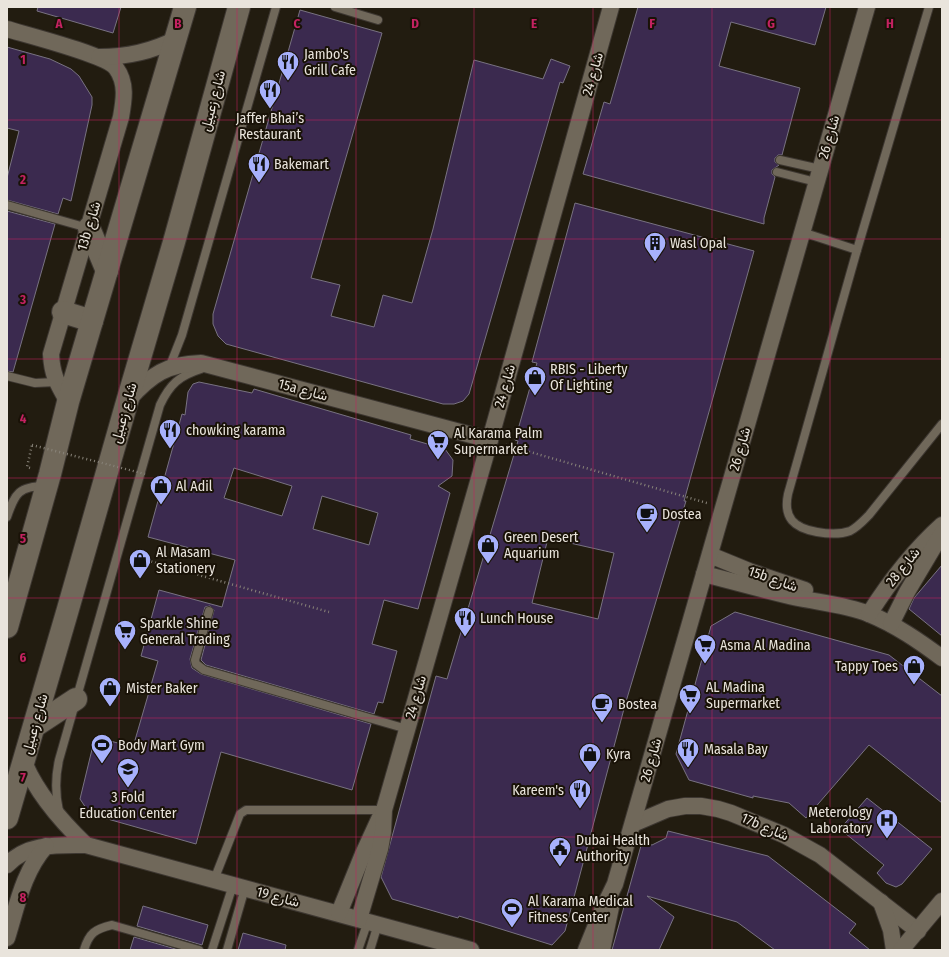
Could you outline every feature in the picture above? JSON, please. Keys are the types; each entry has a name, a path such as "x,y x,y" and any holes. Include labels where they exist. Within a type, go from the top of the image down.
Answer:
{"main road":[{"name":"شارع زعبيل","path":"7,818 35,726 194,170 239,7"},
{"path":"7,627 68,402 184,8"},
{"path":"89,228 106,271"},
{"path":"63,312 92,321"},
{"path":"35,726 76,699"}],"street":[{"name":"شارع 24","path":"338,913 366,847 384,810 612,7"},
{"name":"شارع 26","path":"602,950 607,930 613,890 867,7"},
{"name":"13b شارع","path":"7,29 100,57 115,66 122,78 124,92 121,117 51,354 52,368 56,382 68,402"},
{"name":"13b شارع","path":"100,57 139,54 162,46 176,39"},
{"name":"15a شارع","path":"127,402 140,387 153,376 169,368 185,363 201,363 490,440"},
{"name":"شارع 28","path":"869,614 905,564 919,547 942,525"},
{"name":"شارع 28","path":"891,624 907,592 942,533"},
{"name":"15b شارع","path":"710,555 836,604 869,614 911,635 942,658"},
{"name":"15b شارع","path":"704,574 783,594 836,604"},
{"path":"24,762 29,776 36,786 60,818 86,845"},
{"name":"17b شارع","path":"633,824 668,809 685,806 701,806 731,813 784,835 820,855 918,930"},
{"name":"شارع 24","path":"368,921 383,832 384,810"},
{"name":"شارع 19","path":"7,865 20,854 32,848 46,846 86,845 471,950"},
{"path":"7,938 25,880 33,863 46,846"},
{"name":"شارع 26","path":"586,950 601,913 613,890"},
{"path":"901,950 942,901"},
{"path":"881,902 891,930 894,950"}],"lane":[{"path":"169,368 182,335 276,7"},
{"path":"334,7 378,20"},
{"path":"929,7 857,250 788,494 786,503 787,512 791,520 806,530 827,534 843,533 858,527 942,424"},
{"path":"780,160 818,176"},
{"path":"777,172 818,176"},
{"path":"7,205 89,228"},
{"path":"802,232 857,250"},
{"path":"60,818 56,789 56,774 160,405 166,392 175,381 187,373 201,368 217,367"},
{"path":"7,376 35,383 56,382"},
{"path":"7,517 12,500 17,494 28,488 46,486"},
{"path":"209,611 195,660 196,664 204,670 407,729"},
{"path":"214,880 240,814 246,810 384,810"},
{"path":"212,950 239,887"},
{"path":"227,950 239,887"},
{"path":"358,950 368,921"},
{"path":"368,921 370,950"},
{"path":"84,950 90,935 100,928 112,925 199,950"}],"path":[{"path":"490,440 723,507"},
{"path":"27,467 32,445 145,474"},
{"path":"118,552 329,612"}],"building":[{"path":"38,7 121,7 113,33 37,11"},
{"path":"638,7 826,7 815,45 731,22 719,66 800,88 782,155 778,155 775,158 775,162 779,165 772,170 772,174 775,177 764,218 764,224 583,174 604,102 610,104"},
{"path":"300,10 382,33 311,278 340,285 331,316 374,327 383,295 412,303 433,229 474,60 543,79 551,59 570,66 563,83 560,82 469,394 463,401 454,404 443,404 226,344 218,336 213,324 213,314"},
{"path":"7,47 50,59 71,69 79,76 92,97 92,105 71,201 63,198 58,214 7,200 7,178 19,131 7,128"},
{"path":"575,203 754,251 684,501 686,501 625,705 565,931 552,945 459,916 458,918 392,899 381,877 436,676 447,679 518,441 515,440 537,363 532,362","holes":["548,538 614,553 598,619 532,603"]},
{"path":"7,211 55,224 13,372 7,371"},
{"path":"199,382 252,393 254,389 411,435 410,439 445,449 453,460 452,476 438,486 450,493 418,609 384,600 372,644 397,651 383,703 378,702 374,714 206,665 201,660 214,610 210,606 205,607 190,659 192,668 201,674 371,724 352,790 221,752 196,844 90,814 80,799 95,737 133,747 158,661 141,656 159,590 222,607 235,560 148,537 182,414 185,415 188,392 193,384","holes":["234,468 292,486 282,516 224,498","322,496 378,513 369,545 313,529"]},
{"path":"942,565 942,636 909,609 914,598"},
{"path":"735,612 889,655 942,696 942,803 869,745 806,818 789,803 753,796 753,798 689,780 676,754 711,626"},
{"name":"Meterology Laboratory","path":"867,798 932,849 902,884 896,887 886,883 877,873 884,865 840,829"},
{"path":"668,831 768,856 856,924 849,933 870,950 775,950 737,922 647,896 674,917 659,950 612,950 642,842 652,845 666,838"},
{"path":"143,906 208,925 202,945 137,926"},
{"path":"243,933 286,945 285,950 238,950"},
{"path":"134,937 179,950 130,950"}],"place":[{"name":"Jambo's Grill Cafe","path":"288,82"},
{"name":"Jaffer Bhai’s Restaurant","path":"270,110"},
{"name":"Bakemart","path":"259,184"},
{"name":"Wasl Opal","path":"655,262"},
{"name":"RBIS - Liberty Of Lighting","path":"535,396"},
{"name":"chowking karama","path":"170,450"},
{"name":"Al Karama Palm Supermarket","path":"438,460"},
{"name":"Al Adil","path":"161,506"},
{"name":"Dostea","path":"647,534"},
{"name":"Green Desert Aquarium","path":"488,564"},
{"name":"Al Masam Stationery","path":"140,580"},
{"name":"Lunch House","path":"465,638"},
{"name":"Sparkle Shine General Trading","path":"125,650"},
{"name":"Asma Al Madina","path":"705,664"},
{"name":"Tappy Toes","path":"914,686"},
{"name":"Mister Baker","path":"110,708"},
{"name":"AL Madina Supermarket","path":"690,714"},
{"name":"Bostea","path":"602,724"},
{"name":"Body Mart Gym","path":"102,764"},
{"name":"Masala Bay","path":"688,768"},
{"name":"Kyra","path":"590,774"},
{"name":"3 Fold Education Center","path":"128,788"},
{"name":"Kareem's","path":"580,810"},
{"name":"Meterology Laboratory","path":"887,840"},
{"name":"Dubai Health Authority","path":"560,868"},
{"name":"Al Karama Medical Fitness Center","path":"512,928"}]}
